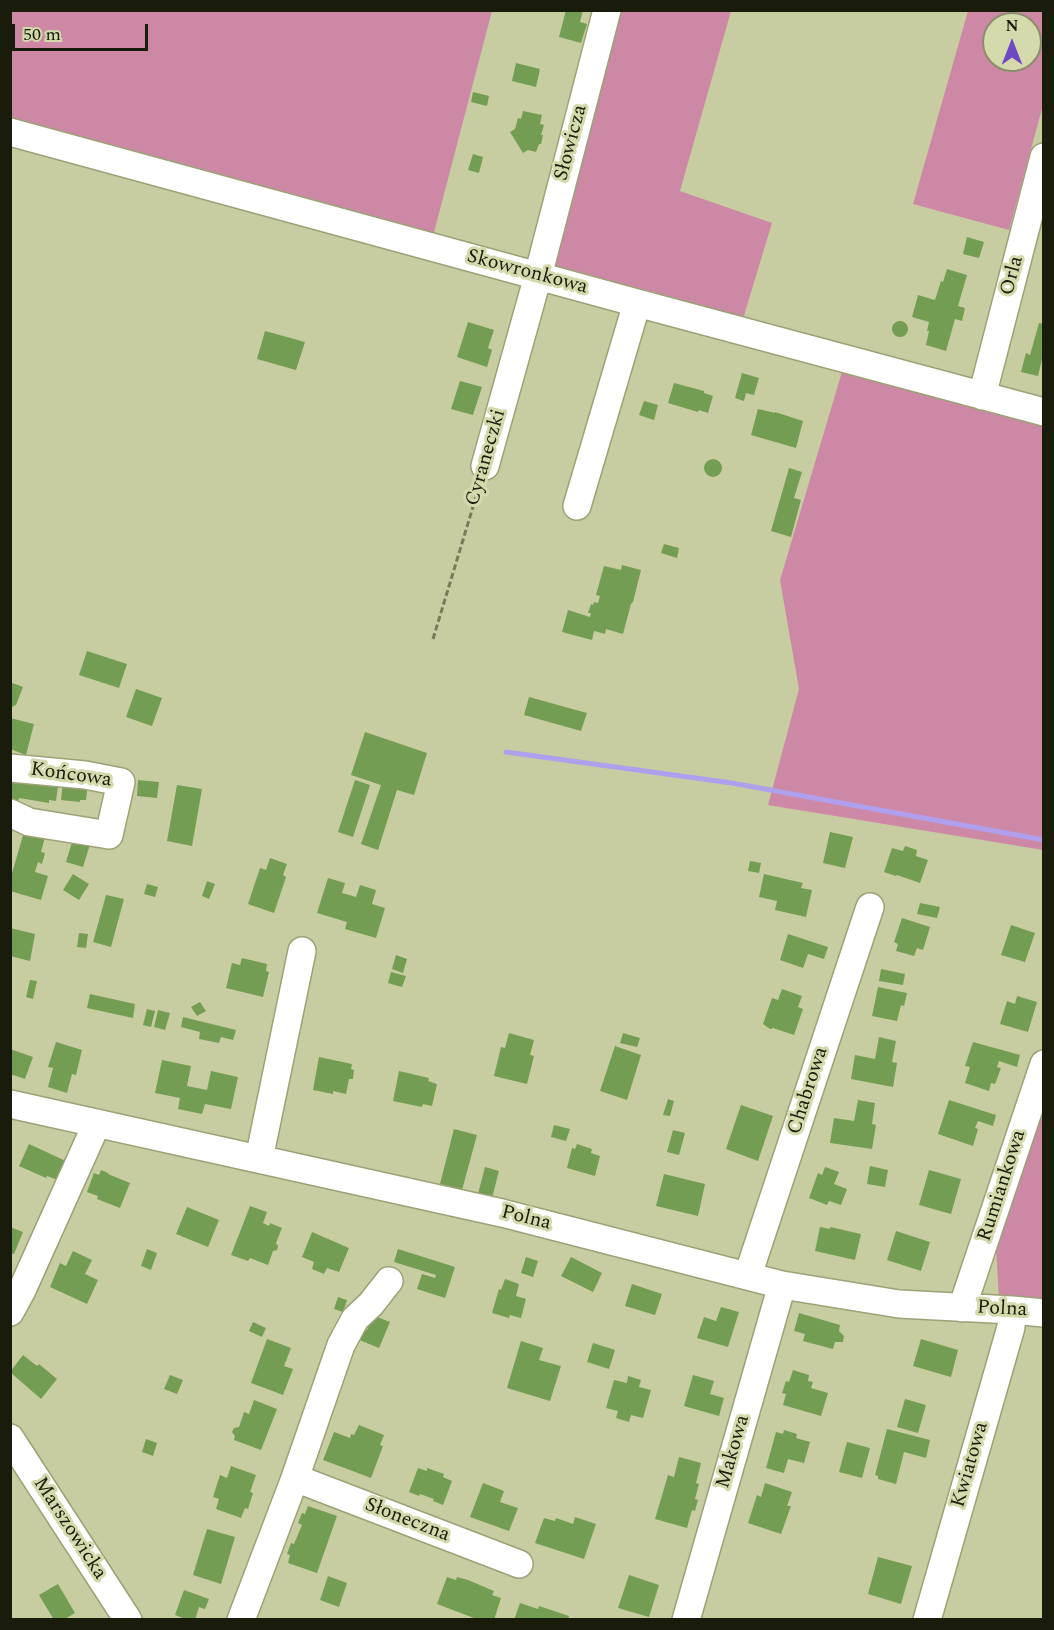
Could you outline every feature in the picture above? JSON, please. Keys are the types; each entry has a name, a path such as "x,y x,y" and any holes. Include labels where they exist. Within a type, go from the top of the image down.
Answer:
{"street":[{"name":"Słowicza","path":"538,276 607,10"},
{"name":"Skowronkowa","path":"10,132 1044,412"},
{"name":"Orla","path":"981,396 1044,157"},
{"name":"Cyraneczki","path":"485,466 538,276"},
{"path":"577,506 637,303"},
{"name":"Końcowa","path":"10,768 85,775 121,782 109,835 28,822 10,813"},
{"name":"Chabrowa","path":"748,1275 870,907"},
{"path":"259,1159 302,951"},
{"name":"Rumiankowa","path":"962,1308 1044,1064"},
{"name":"Polna","path":"10,1104 502,1213 782,1285 899,1304 1044,1313"},
{"path":"10,1312 97,1123"},
{"path":"242,1620 341,1345 355,1319 371,1304 389,1281"},
{"name":"Makowa","path":"686,1620 782,1285"},
{"name":"Kwiatowa","path":"927,1620 1011,1327 1012,1310"},
{"name":"Marszowicka","path":"10,1438 128,1620"},
{"name":"Słoneczna","path":"295,1478 519,1564"}],"path":[{"name":"Cyraneczki","path":"433,639 485,466"}],"shaded area":[{"path":"10,11 492,11 433,236 11,119"},
{"path":"621,11 731,11 680,191 772,223 742,322 553,265"},
{"path":"968,11 1043,11 1043,105 1009,230 913,204"},
{"path":"844,365 1043,422 1043,850 768,805 799,689 780,580"},
{"path":"1043,1095 1043,1304 999,1298 996,1248"}],"building":[{"path":"566,10 583,10 580,22 587,24 581,43 559,37"},
{"path":"516,63 540,69 536,87 512,81"},
{"path":"473,92 489,96 487,106 471,102"},
{"path":"523,111 542,115 540,124 544,125 541,135 543,135 536,152 528,150 523,153 510,132 515,129"},
{"path":"473,154 483,157 479,173 468,170"},
{"path":"967,237 984,242 979,258 963,254"},
{"path":"947,269 967,275 958,306 965,308 962,321 955,319 946,351 926,345 929,322 912,317 918,295 935,300"},
{"path":"900,321 908,329 900,337 892,329"},
{"path":"468,322 494,330 488,348 492,350 487,367 457,357"},
{"path":"1039,323 1044,324 1044,360 1042,359 1038,376 1021,372 1026,353 1030,355"},
{"path":"265,331 305,342 296,370 257,359"},
{"path":"742,373 759,378 754,395 746,393 744,401 735,398"},
{"path":"460,381 482,387 473,415 451,409"},
{"path":"674,383 704,391 713,396 708,413 668,403"},
{"path":"644,401 658,405 654,420 639,415"},
{"path":"758,409 803,421 796,448 751,435"},
{"path":"713,459 719,462 722,468 719,474 713,477 707,474 704,468 707,462"},
{"path":"789,468 802,472 794,498 801,500 791,537 771,531"},
{"path":"664,544 679,548 677,558 661,553"},
{"path":"622,565 641,570 623,634 606,629 605,634 594,631 592,640 562,632 568,610 590,617 591,613 588,613 591,604 598,603 600,596 596,595 604,566 621,570"},
{"path":"87,651 127,664 119,688 79,675"},
{"path":"10,682 23,687 16,705 12,707 10,706"},
{"path":"136,689 162,698 152,726 126,717"},
{"path":"529,697 587,713 581,731 524,715"},
{"path":"10,718 34,724 26,755 10,749"},
{"path":"365,732 427,753 414,795 397,790 378,850 361,844 381,785 351,775"},
{"path":"10,775 58,786 56,801 49,800 49,803 19,798 18,803 10,802"},
{"path":"138,780 159,782 157,798 137,796"},
{"path":"355,780 370,785 353,837 338,832"},
{"path":"63,781 88,783 86,800 80,800 80,802 61,800"},
{"path":"177,785 202,789 192,846 167,841"},
{"path":"24,832 45,837 41,852 45,853 42,864 38,862 35,872 48,876 41,900 10,891 10,880"},
{"path":"75,832 92,838 83,867 66,862"},
{"path":"830,832 853,837 845,868 823,863"},
{"path":"905,846 917,850 916,856 928,860 920,883 884,872 892,848 903,851"},
{"path":"270,858 287,864 283,875 286,877 274,913 248,904 260,868 266,870"},
{"path":"750,861 761,863 759,873 748,871"},
{"path":"73,874 89,884 79,900 63,890"},
{"path":"764,874 803,883 801,888 812,890 806,917 775,910 777,901 759,897"},
{"path":"328,878 345,883 342,893 356,897 360,885 376,890 372,904 385,908 376,938 345,929 347,922 317,913"},
{"path":"207,881 215,884 209,899 202,896"},
{"path":"147,884 158,887 155,897 144,894"},
{"path":"106,895 124,899 111,947 93,942"},
{"path":"920,903 940,907 937,918 917,914"},
{"path":"902,918 930,927 923,950 917,948 914,956 896,951 898,944 894,942"},
{"path":"1011,925 1035,933 1025,962 1001,955"},
{"path":"10,928 35,934 30,961 10,956"},
{"path":"79,933 88,934 86,948 77,947"},
{"path":"788,934 828,947 824,959 808,954 803,968 780,960"},
{"path":"396,955 407,959 403,973 392,969"},
{"path":"242,958 267,964 266,971 269,972 263,997 226,988 232,963 240,965"},
{"path":"881,969 905,974 903,985 879,981"},
{"path":"391,972 406,976 402,987 388,983"},
{"path":"30,980 37,981 33,999 26,997"},
{"path":"878,987 907,993 897,1021 872,1016"},
{"path":"782,989 802,996 798,1007 803,1009 794,1035 770,1029 763,1024 772,998 778,1000"},
{"path":"90,994 135,1004 133,1018 87,1008"},
{"path":"1017,996 1037,1002 1028,1032 1000,1024 1007,1001 1015,1004"},
{"path":"200,1002 206,1011 197,1016 191,1007"},
{"path":"147,1009 155,1011 151,1027 143,1025"},
{"path":"158,1010 170,1013 165,1030 154,1027"},
{"path":"183,1017 236,1030 233,1040 221,1037 219,1043 199,1039 200,1032 181,1027"},
{"path":"509,1033 534,1040 530,1055 534,1056 527,1084 494,1076 501,1047 505,1048"},
{"path":"623,1033 640,1038 637,1047 620,1043"},
{"path":"879,1037 896,1041 892,1062 897,1063 893,1087 851,1079 855,1055 875,1059"},
{"path":"56,1042 82,1050 76,1075 72,1074 67,1093 48,1087 53,1068 48,1067"},
{"path":"973,1042 1020,1055 1017,1067 999,1061 997,1067 1001,1068 995,1084 991,1083 989,1091 965,1083 970,1067 965,1066"},
{"path":"615,1046 641,1055 627,1100 600,1091"},
{"path":"10,1049 33,1057 25,1079 10,1074"},
{"path":"319,1057 352,1064 353,1079 349,1079 346,1094 313,1090"},
{"path":"162,1060 191,1066 187,1086 207,1090 211,1071 238,1077 231,1109 205,1104 202,1114 178,1109 180,1098 155,1093"},
{"path":"399,1071 429,1078 428,1081 437,1084 432,1106 423,1104 422,1107 393,1101"},
{"path":"668,1099 674,1101 670,1116 663,1115"},
{"path":"858,1100 875,1103 872,1124 876,1125 872,1149 830,1143 834,1118 854,1121"},
{"path":"949,1100 996,1115 993,1126 978,1121 973,1146 938,1134"},
{"path":"741,1105 773,1116 758,1161 726,1149"},
{"path":"554,1125 570,1129 566,1141 551,1137"},
{"path":"454,1129 477,1135 462,1190 440,1184"},
{"path":"673,1130 685,1133 679,1155 667,1152"},
{"path":"29,1144 68,1162 60,1181 47,1176 46,1178 19,1166"},
{"path":"577,1144 592,1149 591,1153 600,1156 595,1176 567,1168 572,1148 575,1149"},
{"path":"870,1166 888,1170 885,1187 867,1184"},
{"path":"485,1167 499,1171 492,1198 478,1194"},
{"path":"825,1167 839,1172 834,1184 847,1189 841,1205 829,1201 827,1205 809,1198 818,1173 822,1175"},
{"path":"101,1170 130,1183 120,1208 97,1199 98,1196 87,1192 94,1173 99,1175"},
{"path":"929,1170 961,1179 951,1214 919,1205"},
{"path":"664,1174 705,1184 698,1216 656,1206"},
{"path":"250,1206 267,1212 263,1223 282,1228 276,1243 277,1250 273,1251 268,1265 250,1258 248,1261 231,1255"},
{"path":"187,1207 219,1220 208,1247 176,1234"},
{"path":"10,1227 23,1232 14,1254 10,1253"},
{"path":"820,1227 861,1234 855,1260 815,1251"},
{"path":"896,1231 930,1242 921,1271 887,1260"},
{"path":"312,1232 349,1248 339,1272 327,1268 324,1274 312,1269 314,1262 302,1257"},
{"path":"147,1249 157,1253 151,1270 141,1266"},
{"path":"398,1249 455,1267 445,1298 417,1289 422,1274 435,1278 436,1275 394,1262"},
{"path":"73,1251 92,1260 85,1274 98,1280 87,1304 50,1287 60,1263 66,1266"},
{"path":"526,1257 538,1261 533,1277 521,1273"},
{"path":"571,1257 602,1273 593,1292 561,1276"},
{"path":"505,1279 519,1284 516,1296 526,1299 521,1318 510,1315 509,1318 492,1313 499,1289 501,1290"},
{"path":"632,1284 662,1294 655,1315 625,1306"},
{"path":"338,1297 347,1300 343,1312 334,1309"},
{"path":"721,1307 739,1312 728,1347 697,1338 704,1317 716,1321"},
{"path":"367,1313 390,1322 379,1348 352,1337 357,1325 367,1330 370,1323"},
{"path":"799,1313 840,1325 839,1331 844,1336 843,1342 835,1342 833,1349 803,1341 805,1334 794,1331"},
{"path":"253,1322 266,1328 262,1337 249,1331"},
{"path":"267,1339 291,1348 284,1366 293,1369 283,1395 251,1383"},
{"path":"921,1339 958,1350 951,1377 913,1366"},
{"path":"521,1341 543,1348 539,1360 561,1366 550,1401 507,1388"},
{"path":"593,1343 615,1350 609,1369 587,1362"},
{"path":"23,1355 37,1366 39,1364 57,1379 41,1399 10,1372"},
{"path":"793,1370 809,1375 808,1381 813,1382 811,1388 828,1393 821,1416 783,1405 786,1394 782,1393"},
{"path":"170,1375 183,1380 177,1394 164,1389"},
{"path":"693,1375 714,1381 710,1394 724,1398 719,1416 684,1406"},
{"path":"628,1376 641,1380 639,1387 651,1390 643,1418 631,1415 629,1422 616,1418 618,1411 606,1408 614,1380 627,1383"},
{"path":"905,1399 926,1405 918,1433 897,1427"},
{"path":"254,1400 277,1409 261,1450 234,1440 235,1436 232,1432 234,1428 239,1427 244,1412 249,1414"},
{"path":"359,1425 384,1435 380,1445 383,1446 371,1478 323,1460 334,1432 350,1438"},
{"path":"887,1429 930,1440 926,1458 904,1452 896,1484 878,1479 875,1475"},
{"path":"784,1430 797,1434 796,1438 810,1442 804,1463 788,1459 784,1473 766,1468 776,1432 783,1434"},
{"path":"146,1439 157,1443 153,1456 142,1452"},
{"path":"847,1442 870,1448 862,1478 839,1472"},
{"path":"679,1457 701,1463 696,1483 699,1484 695,1499 698,1500 695,1511 692,1510 687,1528 655,1519 668,1475 674,1477"},
{"path":"231,1466 256,1475 250,1492 253,1493 248,1509 245,1508 241,1518 216,1509 219,1499 213,1497 220,1475 227,1478"},
{"path":"418,1468 427,1471 427,1468 444,1474 443,1477 452,1481 443,1505 433,1501 434,1499 409,1492"},
{"path":"483,1483 504,1491 500,1502 518,1508 509,1531 470,1517"},
{"path":"765,1483 792,1492 787,1506 791,1506 781,1534 748,1523 757,1495 761,1497"},
{"path":"308,1506 337,1516 317,1573 288,1563 290,1555 287,1554 302,1525 298,1523 302,1513 305,1514"},
{"path":"575,1517 596,1524 584,1559 535,1543 544,1518 555,1521 556,1518 573,1524"},
{"path":"207,1529 235,1537 221,1584 193,1575"},
{"path":"878,1557 912,1566 901,1604 868,1594"},
{"path":"629,1575 659,1585 649,1617 618,1608"},
{"path":"328,1576 347,1583 339,1607 320,1600"},
{"path":"447,1577 468,1580 494,1591 492,1595 501,1598 494,1620 479,1620 437,1604"},
{"path":"58,1584 75,1613 63,1620 54,1620 39,1595"},
{"path":"184,1590 209,1599 205,1609 199,1607 195,1620 175,1615"},
{"path":"520,1603 538,1609 539,1606 569,1616 568,1620 514,1620"}],"waterway":[{"path":"506,752 732,783 1044,840"}]}
